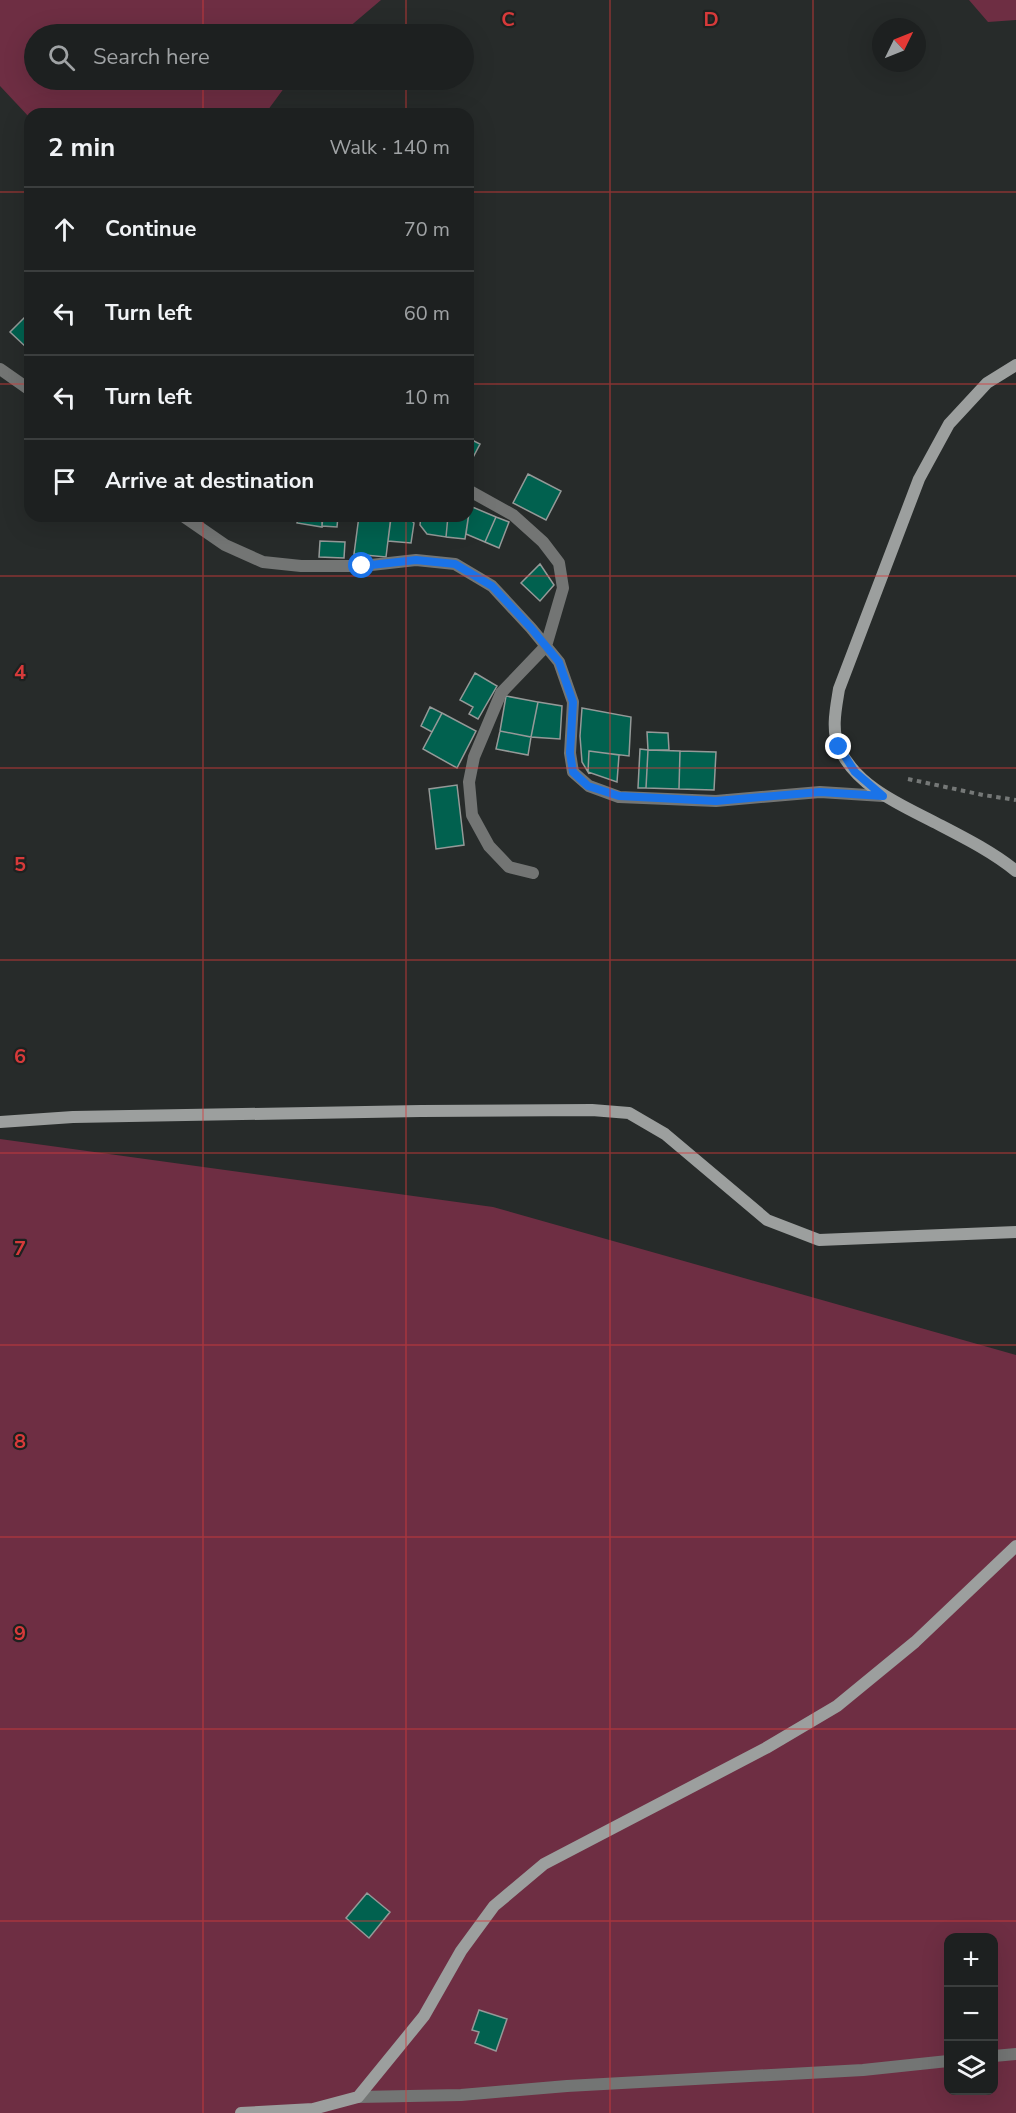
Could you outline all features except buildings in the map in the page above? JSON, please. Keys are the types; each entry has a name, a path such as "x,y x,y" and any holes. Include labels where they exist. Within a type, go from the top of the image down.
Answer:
{"street":[{"path":"1016,366 987,383 949,424 920,480 838,689 834,723 839,747 855,772 883,796 947,829 1016,871"},
{"path":"0,369 24,386"},
{"path":"474,493 513,514 543,542 559,563 563,588 546,646 501,693 474,757 469,782 472,815 489,846 508,867 533,873"},
{"path":"192,522 225,545 263,562 301,566 362,566 416,560 455,564 492,586 559,662 573,702 570,753 573,772 588,786 619,796 716,801 820,792 883,796"},
{"path":"0,1122 73,1117 398,1111 592,1110 629,1113 665,1134 767,1220 819,1240 1016,1232"},
{"path":"358,2097 424,2016 461,1951 494,1906 544,1864 766,1748 837,1706 915,1642 1016,1545"},
{"path":"998,2056 1016,2054"},
{"path":"241,2113 313,2109 358,2097 461,2095 567,2086 863,2070 944,2061"}],"path":[{"path":"907,779 1016,800"}],"shaded area":[{"path":"0,0 381,0 353,24 24,24 24,90 283,90 269,108 24,108 24,112 0,86"},
{"path":"969,0 1016,0 1016,20 988,22"},
{"path":"0,1139 493,1207 1016,1355 1016,2113 0,2113"}],"route":[{"path":"362,566 416,560 455,564 492,586 559,662 573,702 570,753 573,772 588,786 619,796 716,801 820,792 883,796 855,772 839,747"}]}
